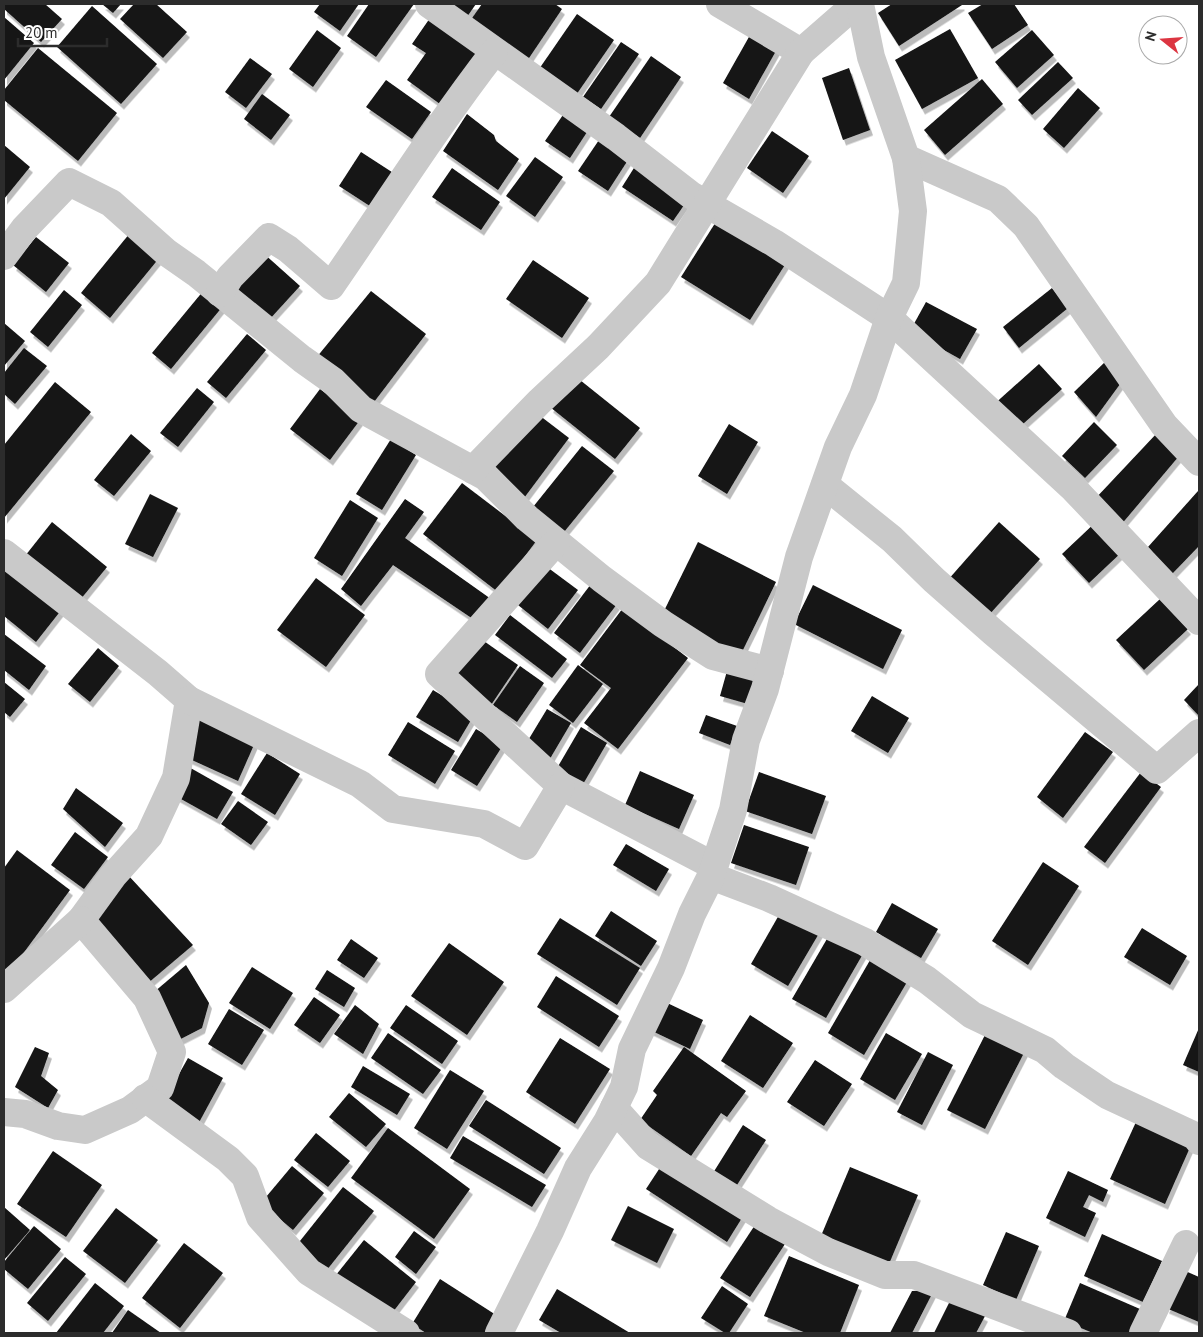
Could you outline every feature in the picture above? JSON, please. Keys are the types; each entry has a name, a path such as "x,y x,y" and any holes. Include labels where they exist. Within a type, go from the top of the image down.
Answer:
{"street":[{"path":"429,4 616,137 691,195 774,243 889,318 1074,489 1199,621"},
{"path":"720,4 801,52"},
{"path":"473,470 539,402 598,347 658,282 801,52 856,4"},
{"path":"499,1333 550,1231 578,1168 614,1108 624,1087 632,1048 671,968 692,914 712,871 733,810 746,740 770,671 799,557 838,447 863,395 889,318 906,283 913,211 906,158 871,57 860,4"},
{"path":"220,293 230,277 269,237 288,249 331,286 403,182 448,112 494,52"},
{"path":"906,158 998,198 1026,226 1164,424 1199,462"},
{"path":"8,241 69,182 111,203 166,252 196,273 302,359 333,381 361,409 486,477 527,518 663,624 713,656 770,671"},
{"path":"825,485 892,539 934,580 993,632 1157,770 1199,733"},
{"path":"556,542 439,674 561,786 712,871 865,942 927,980 972,1015 1045,1050 1064,1066 1107,1095 1195,1136 1199,1141"},
{"path":"4,553 158,672 189,700 360,784 393,809 484,824 525,846 561,786"},
{"path":"4,989 81,920 113,876 149,836 176,778 189,700"},
{"path":"4,1112 25,1114 58,1126 85,1130 130,1110 160,1088 172,1052 148,998 81,920"},
{"path":"145,1098 228,1159 245,1176 260,1217 309,1272 406,1333"},
{"path":"614,1108 648,1146 768,1220 828,1252 885,1275 914,1275 1068,1333"},
{"path":"1143,1333 1186,1244"}],"building":[{"path":"4,4 45,4 62,19 41,42 4,9"},
{"path":"102,4 121,4 113,13"},
{"path":"134,4 156,4 187,32 163,58 120,19"},
{"path":"320,4 359,4 340,31 314,12"},
{"path":"369,4 414,4 376,57 347,36"},
{"path":"438,4 476,4 464,21"},
{"path":"482,4 555,4 562,9 527,61 470,21"},
{"path":"892,4 962,5 899,46 878,13"},
{"path":"983,4 1014,4 1028,25 992,49 968,13"},
{"path":"92,6 157,64 121,104 57,47"},
{"path":"577,14 614,40 574,98 537,72"},
{"path":"4,17 34,43 4,80"},
{"path":"430,18 477,52 440,104 407,80 426,53 412,44"},
{"path":"754,28 781,42 749,99 723,83"},
{"path":"950,29 978,78 922,109 895,60"},
{"path":"317,30 341,48 313,87 289,69"},
{"path":"1032,30 1054,55 1017,88 995,62"},
{"path":"621,42 639,54 601,109 583,97"},
{"path":"38,48 117,113 78,161 4,100 4,90"},
{"path":"651,56 681,77 640,138 609,117"},
{"path":"250,58 272,74 246,108 225,92"},
{"path":"1058,62 1073,78 1032,115 1018,100"},
{"path":"849,68 870,130 843,140 822,78"},
{"path":"982,79 1003,104 945,155 924,130"},
{"path":"386,80 431,112 412,139 366,107"},
{"path":"1078,88 1100,108 1064,148 1043,129"},
{"path":"262,94 290,115 271,140 244,119"},
{"path":"565,112 589,129 570,158 545,141"},
{"path":"467,114 494,135 496,141 519,159 498,190 443,151"},
{"path":"772,131 809,156 783,193 747,168"},
{"path":"599,140 628,160 608,191 578,171"},
{"path":"4,145 30,167 4,199"},
{"path":"361,152 398,176 376,210 339,186"},
{"path":"535,157 563,177 535,217 506,196"},
{"path":"639,160 691,195 673,221 622,187"},
{"path":"452,168 500,202 481,230 432,197"},
{"path":"719,217 788,260 750,320 681,277"},
{"path":"130,233 160,257 110,318 81,293"},
{"path":"36,237 69,263 46,292 13,265"},
{"path":"262,252 300,286 268,321 230,287"},
{"path":"533,260 589,298 562,338 506,299"},
{"path":"1052,288 1068,308 1019,348 1003,327"},
{"path":"64,290 82,305 48,347 30,332"},
{"path":"204,290 223,306 171,369 152,353"},
{"path":"371,291 426,334 374,402 316,358"},
{"path":"926,302 977,329 960,359 910,331"},
{"path":"4,323 25,341 4,366"},
{"path":"247,334 266,350 226,398 207,382"},
{"path":"24,348 47,366 15,404 4,394 4,373"},
{"path":"1106,361 1123,380 1096,417 1074,392"},
{"path":"1039,364 1062,389 1014,432 991,407"},
{"path":"575,376 640,428 615,459 550,407"},
{"path":"55,382 91,412 4,518 4,445"},
{"path":"197,388 214,402 178,447 160,433"},
{"path":"320,389 360,420 330,460 290,429"},
{"path":"535,412 569,438 524,498 489,471"},
{"path":"1094,422 1117,445 1085,478 1062,456"},
{"path":"729,424 758,442 727,494 698,476"},
{"path":"1158,432 1179,456 1120,526 1094,500"},
{"path":"131,434 151,451 114,496 94,480"},
{"path":"391,439 416,455 382,510 356,494"},
{"path":"582,446 614,471 564,532 533,507"},
{"path":"462,483 537,540 498,592 423,534"},
{"path":"1198,491 1199,546 1172,574 1148,547"},
{"path":"150,494 178,508 153,557 125,544"},
{"path":"405,499 424,512 405,538 491,599 476,621 393,565 361,606 341,589"},
{"path":"350,500 378,518 342,576 314,558"},
{"path":"1098,520 1125,549 1089,583 1062,554"},
{"path":"52,522 107,567 80,600 25,556"},
{"path":"999,522 1040,559 987,617 947,581"},
{"path":"698,542 776,582 740,656 661,617"},
{"path":"4,553 66,604 36,642 4,616"},
{"path":"547,567 578,590 548,629 518,605"},
{"path":"316,578 365,615 326,667 277,630"},
{"path":"591,584 617,604 580,653 554,633"},
{"path":"813,585 902,630 883,669 794,624"},
{"path":"1160,599 1188,629 1144,670 1116,640"},
{"path":"623,608 688,658 618,749 584,723 611,688 580,665"},
{"path":"510,615 567,659 552,678 495,635"},
{"path":"4,634 46,666 29,690 4,670"},
{"path":"481,639 518,665 491,705 453,678"},
{"path":"98,648 119,666 90,702 68,684"},
{"path":"578,665 603,684 573,723 549,705"},
{"path":"520,666 544,683 517,722 493,705"},
{"path":"727,671 755,679 748,704 720,696"},
{"path":"4,682 25,699 10,717 4,712"},
{"path":"1199,684 1199,716 1184,700"},
{"path":"433,690 474,715 458,742 416,717"},
{"path":"872,696 909,718 888,753 851,731"},
{"path":"547,709 571,723 548,762 524,747"},
{"path":"202,711 257,738 238,781 181,755"},
{"path":"706,715 737,726 730,745 699,733"},
{"path":"408,722 455,751 435,784 388,755"},
{"path":"581,727 607,743 579,791 553,775"},
{"path":"476,729 503,745 477,786 451,770"},
{"path":"1085,732 1113,752 1063,818 1037,797"},
{"path":"267,753 300,774 275,815 241,794"},
{"path":"187,766 233,792 217,819 172,794"},
{"path":"640,771 694,795 679,829 625,805"},
{"path":"759,772 826,796 812,834 745,811"},
{"path":"1141,772 1161,787 1105,863 1084,847"},
{"path":"76,788 123,823 105,847 63,809"},
{"path":"238,801 268,822 251,845 221,824"},
{"path":"744,825 809,847 796,885 731,863"},
{"path":"75,832 108,857 84,889 51,865"},
{"path":"626,844 669,869 656,891 613,865"},
{"path":"17,850 70,890 5,978 4,868"},
{"path":"1043,862 1079,886 1028,965 992,941"},
{"path":"127,874 193,945 141,989 81,920"},
{"path":"892,903 938,929 921,958 876,932"},
{"path":"783,908 821,930 788,986 751,964"},
{"path":"611,911 657,941 641,966 595,936"},
{"path":"560,918 640,968 617,1005 537,954"},
{"path":"1142,928 1187,956 1170,985 1124,957"},
{"path":"831,932 864,952 826,1018 792,999"},
{"path":"351,939 378,958 364,978 337,960"},
{"path":"449,943 504,982 467,1035 411,996"},
{"path":"873,955 910,977 864,1055 828,1033"},
{"path":"186,965 209,1003 202,1028 171,1044 147,998"},
{"path":"252,967 293,993 270,1029 229,1003"},
{"path":"327,970 355,988 344,1007 315,989"},
{"path":"556,976 619,1016 599,1047 537,1007"},
{"path":"314,997 340,1015 320,1043 294,1025"},
{"path":"663,1001 703,1020 690,1049 650,1030"},
{"path":"355,1005 379,1024 363,1054 334,1034"},
{"path":"406,1005 458,1041 442,1064 390,1028"},
{"path":"229,1009 264,1030 242,1065 208,1044"},
{"path":"750,1015 793,1043 763,1088 721,1061"},
{"path":"1199,1028 1199,1072 1183,1065"},
{"path":"988,1029 1026,1049 985,1129 947,1110"},
{"path":"388,1033 441,1070 423,1094 371,1058"},
{"path":"886,1033 922,1054 895,1100 860,1079"},
{"path":"560,1038 610,1069 575,1124 526,1092"},
{"path":"35,1047 49,1053 41,1076 58,1090 48,1108 15,1087"},
{"path":"684,1047 746,1091 727,1117 721,1113 691,1156 640,1120 657,1095 653,1091"},
{"path":"928,1052 953,1065 922,1125 897,1112"},
{"path":"188,1058 223,1078 196,1128 160,1108"},
{"path":"815,1060 852,1084 824,1126 787,1102"},
{"path":"363,1066 410,1094 397,1115 351,1087"},
{"path":"450,1070 484,1091 447,1149 414,1128"},
{"path":"349,1093 386,1124 366,1147 329,1117"},
{"path":"486,1100 561,1148 544,1174 469,1126"},
{"path":"1141,1111 1195,1136 1165,1204 1110,1179"},
{"path":"743,1125 766,1140 735,1188 713,1173"},
{"path":"388,1128 470,1189 434,1239 351,1178"},
{"path":"316,1133 350,1161 328,1187 294,1160"},
{"path":"463,1136 546,1185 532,1207 450,1158"},
{"path":"53,1151 102,1185 66,1237 17,1204"},
{"path":"665,1160 745,1213 727,1242 646,1189"},
{"path":"292,1166 324,1193 293,1230 261,1203"},
{"path":"850,1167 918,1195 886,1271 818,1243"},
{"path":"1068,1171 1108,1190 1103,1202 1089,1195 1083,1207 1096,1213 1085,1237 1046,1218"},
{"path":"343,1187 374,1211 326,1271 296,1246"},
{"path":"628,1206 674,1229 657,1263 611,1240"},
{"path":"4,1207 30,1230 4,1260"},
{"path":"116,1208 158,1240 125,1283 83,1251"},
{"path":"755,1225 785,1244 750,1297 720,1278"},
{"path":"34,1226 61,1249 28,1289 4,1269 4,1262"},
{"path":"414,1231 436,1247 416,1274 395,1257"},
{"path":"1006,1232 1039,1246 1016,1300 983,1285"},
{"path":"1102,1234 1162,1261 1143,1302 1084,1276"},
{"path":"364,1240 416,1282 389,1317 336,1275"},
{"path":"184,1243 223,1273 180,1328 142,1298"},
{"path":"789,1256 859,1285 840,1333 806,1333 764,1316"},
{"path":"65,1257 86,1274 48,1321 27,1303"},
{"path":"1183,1270 1199,1277 1199,1322 1166,1308"},
{"path":"440,1279 496,1315 484,1333 426,1333 412,1324"},
{"path":"95,1283 124,1306 103,1333 56,1333"},
{"path":"1080,1283 1140,1309 1130,1333 1093,1333 1064,1321"},
{"path":"722,1286 748,1304 729,1333 725,1333 701,1318"},
{"path":"557,1289 630,1333 561,1333 539,1320"},
{"path":"934,1290 912,1333 890,1333 912,1291"},
{"path":"951,1299 985,1316 976,1333 934,1333"},
{"path":"128,1310 161,1333 112,1333"}]}
